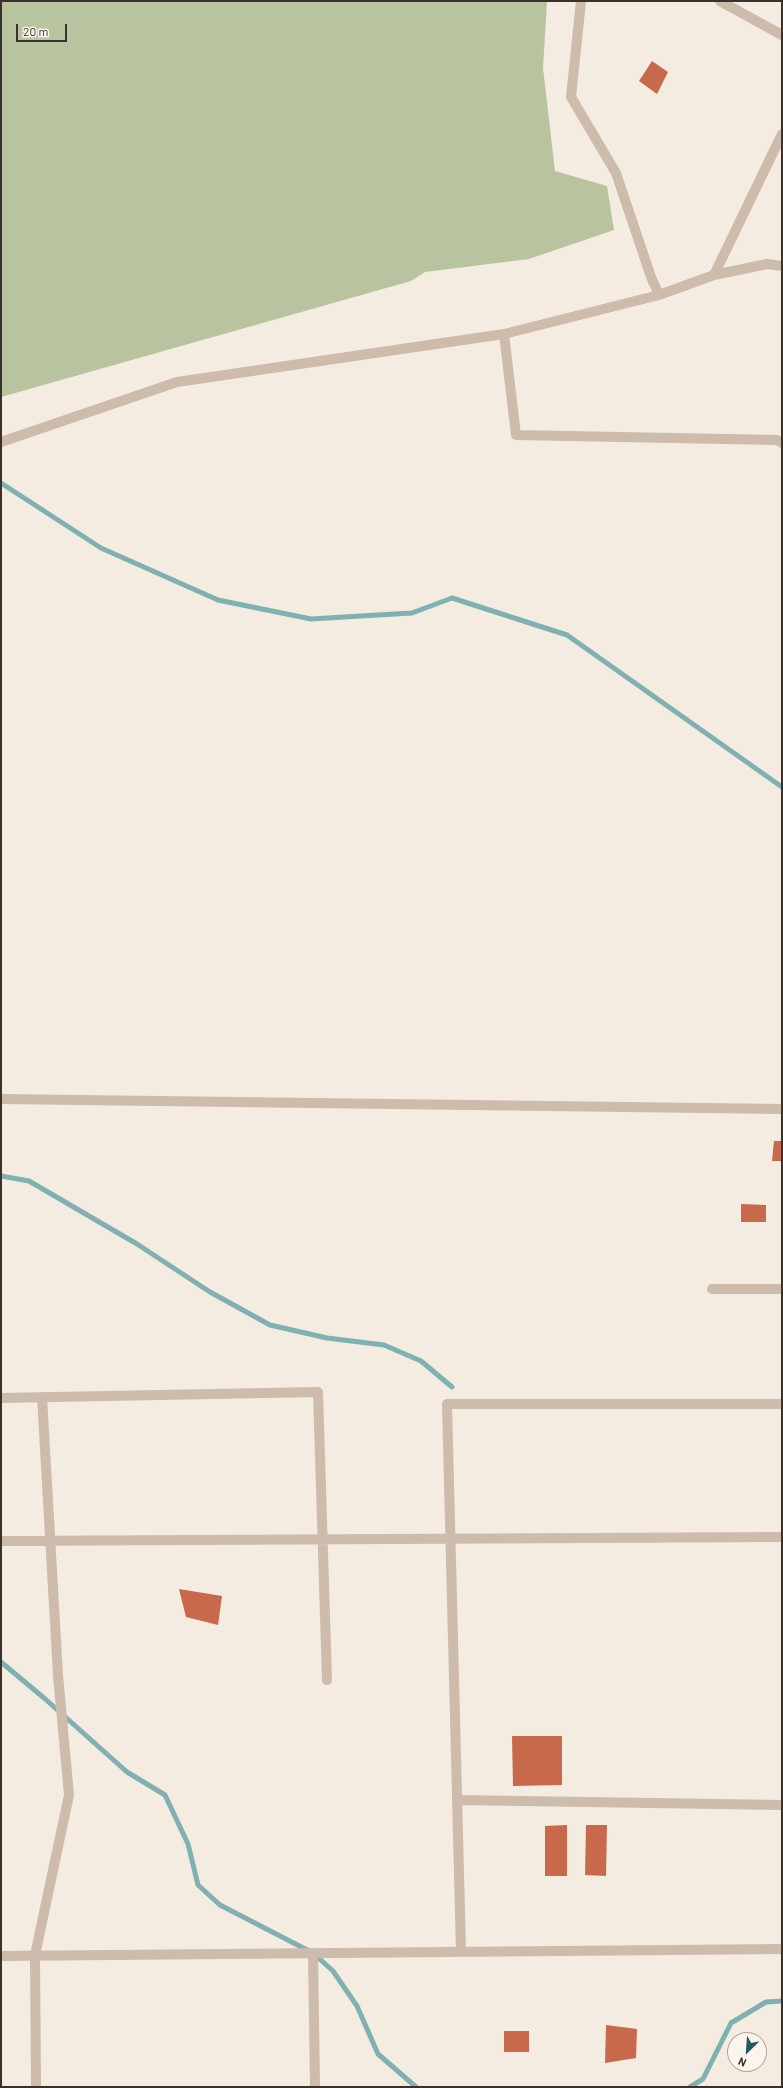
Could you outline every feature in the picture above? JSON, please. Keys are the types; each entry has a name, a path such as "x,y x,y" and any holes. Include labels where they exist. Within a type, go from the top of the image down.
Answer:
{"street":[{"path":"581,1 572,97 616,173 651,277 659,295"},
{"path":"720,1 782,35"},
{"path":"714,275 782,134"},
{"path":"1,442 177,382 504,334 659,295 714,275 767,264 782,266"},
{"path":"504,334 516,434 777,440 782,443"},
{"path":"1,1099 782,1109"},
{"path":"712,1289 782,1289"},
{"path":"1,1398 318,1392 327,1680"},
{"path":"36,2087 35,1956 69,1795 58,1675 42,1397"},
{"path":"461,1952 447,1404 782,1404"},
{"path":"1,1541 782,1537"},
{"path":"457,1800 782,1805"},
{"path":"1,1956 782,1949"},
{"path":"313,1953 315,2087"}],"green space":[{"path":"1,1 547,1 543,68 555,171 607,186 614,230 529,259 425,272 411,281 1,397"}],"building":[{"path":"652,61 668,72 657,94 639,81"},
{"path":"774,1141 782,1141 782,1161 772,1161"},
{"path":"741,1204 766,1205 766,1222 741,1222"},
{"path":"179,1589 222,1596 218,1625 186,1617"},
{"path":"512,1736 562,1736 562,1785 513,1786"},
{"path":"567,1825 567,1876 545,1876 545,1826"},
{"path":"586,1825 607,1825 606,1876 585,1875"},
{"path":"606,2025 637,2029 636,2058 605,2063"},
{"path":"504,2031 529,2031 529,2052 504,2052"}],"waterway":[{"path":"1,483 101,548 218,600 311,619 412,613 452,598 567,635 782,787"},
{"path":"1,1176 29,1181 137,1244 210,1292 270,1325 327,1338 384,1345 421,1361 452,1387"},
{"path":"1,1662 127,1772 165,1795 188,1844 198,1885 220,1905 313,1953 333,1971 357,2006 378,2054 416,2087"},
{"path":"690,2087 703,2079 731,2023 766,2002 782,2001"}]}
